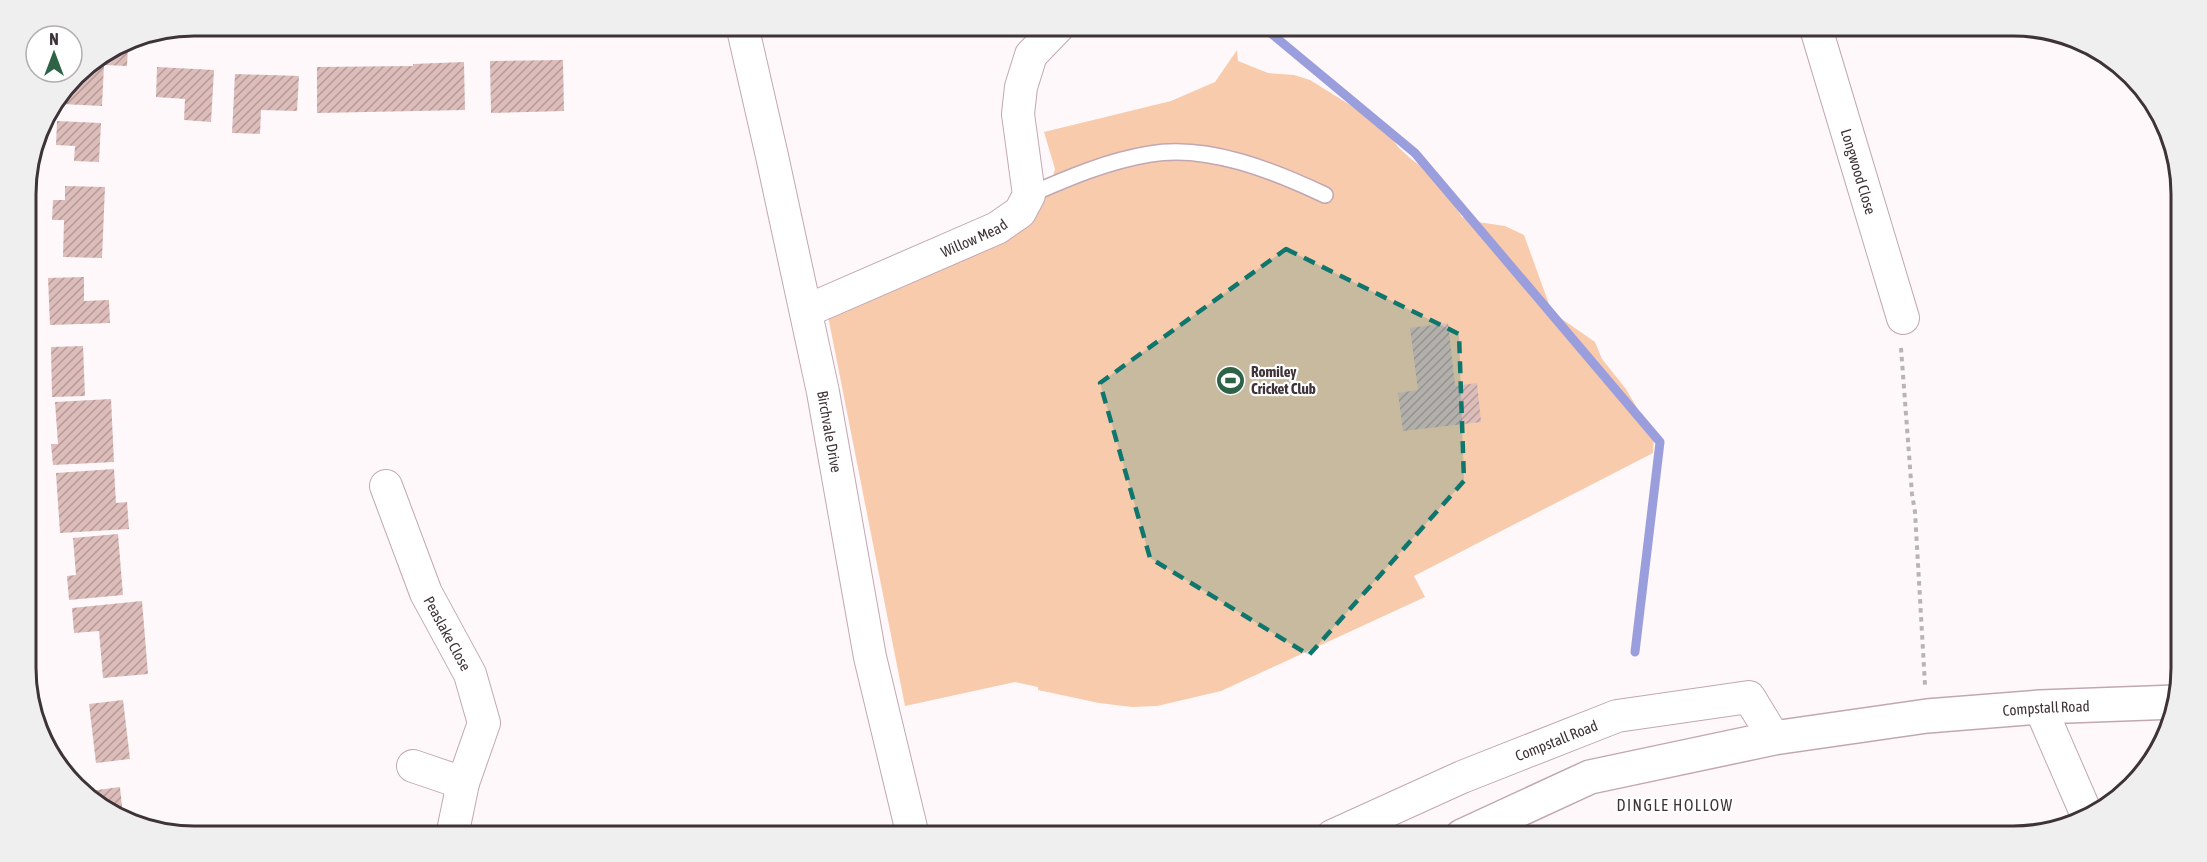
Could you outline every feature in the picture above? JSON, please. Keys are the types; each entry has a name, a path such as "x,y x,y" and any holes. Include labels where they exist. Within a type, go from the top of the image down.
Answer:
{"main road":[{"name":"Compstall Road","path":"1484,826 1590,777 1774,738 1927,716 2040,707 2167,702"}],"street":[{"name":"Birchvale Drive","path":"744,36 823,392 870,657 911,826"},
{"path":"1029,195 1018,114 1021,87 1031,56 1050,36"},
{"name":"Longwood Close","path":"1818,36 1903,318"},
{"name":"Willow Mead","path":"806,311 997,228 1020,212 1029,195"},
{"name":"Peaslake Close","path":"386,486 426,593 470,674 484,723 463,783 454,826"},
{"name":"Compstall Road","path":"1354,826 1462,777 1617,716 1749,697 1774,738"},
{"path":"2040,707 2084,809"},
{"path":"413,766 463,783"}],"lane":[{"path":"1029,195 1096,167 1151,153 1195,153 1234,160 1283,175 1325,195"}],"path":[{"path":"1903,318 1901,345 1915,512 1927,716"}],"highlighted area":[{"path":"1286,249 1459,334 1464,481 1309,655 1150,558 1100,383"}],"shaded area":[{"name":"Romiley Cricket Club","path":"1237,50 1238,61 1268,73 1294,75 1310,80 1363,113 1389,135 1411,159 1429,172 1447,192 1462,217 1471,221 1505,226 1524,235 1549,304 1559,317 1595,342 1602,359 1626,389 1654,437 1653,453 1414,576 1425,597 1221,691 1157,706 1132,707 1099,703 1038,690 1038,687 1015,682 905,706 828,316 1040,202 1047,196 1055,169 1044,132 1171,101 1215,82"}],"building":[{"path":"128,51 127,66 104,65 102,106 64,104 90,75 115,57"},
{"path":"563,60 564,111 491,113 490,61"},
{"path":"464,62 465,110 317,113 317,67 413,66 413,64"},
{"path":"157,67 214,70 211,122 184,120 185,99 156,97"},
{"path":"235,74 299,76 297,111 261,110 260,134 232,133"},
{"path":"57,121 101,123 99,162 74,161 75,146 56,145"},
{"path":"65,186 105,187 102,258 63,257 64,220 52,220 53,200 65,200"},
{"path":"84,277 84,301 109,300 110,323 50,325 48,278"},
{"path":"1448,323 1455,386 1477,383 1481,422 1403,431 1398,393 1418,390 1410,328"},
{"path":"83,346 85,396 52,397 51,347"},
{"path":"111,399 114,462 53,465 51,444 58,444 55,402"},
{"path":"114,469 116,503 127,502 129,529 60,533 56,473"},
{"path":"118,534 123,595 69,600 67,576 76,575 73,538"},
{"path":"142,601 148,674 103,678 99,631 74,633 72,608"},
{"path":"123,700 130,759 96,763 89,704"},
{"path":"120,787 122,809 106,799 95,790"}],"waterway":[{"path":"1274,36 1415,153 1660,442 1635,652"}],"place":[{"name":"Romiley Cricket Club","path":"1230,380"}],"district":[{"name":"DINGLE HOLLOW","path":"1675,805"}]}
